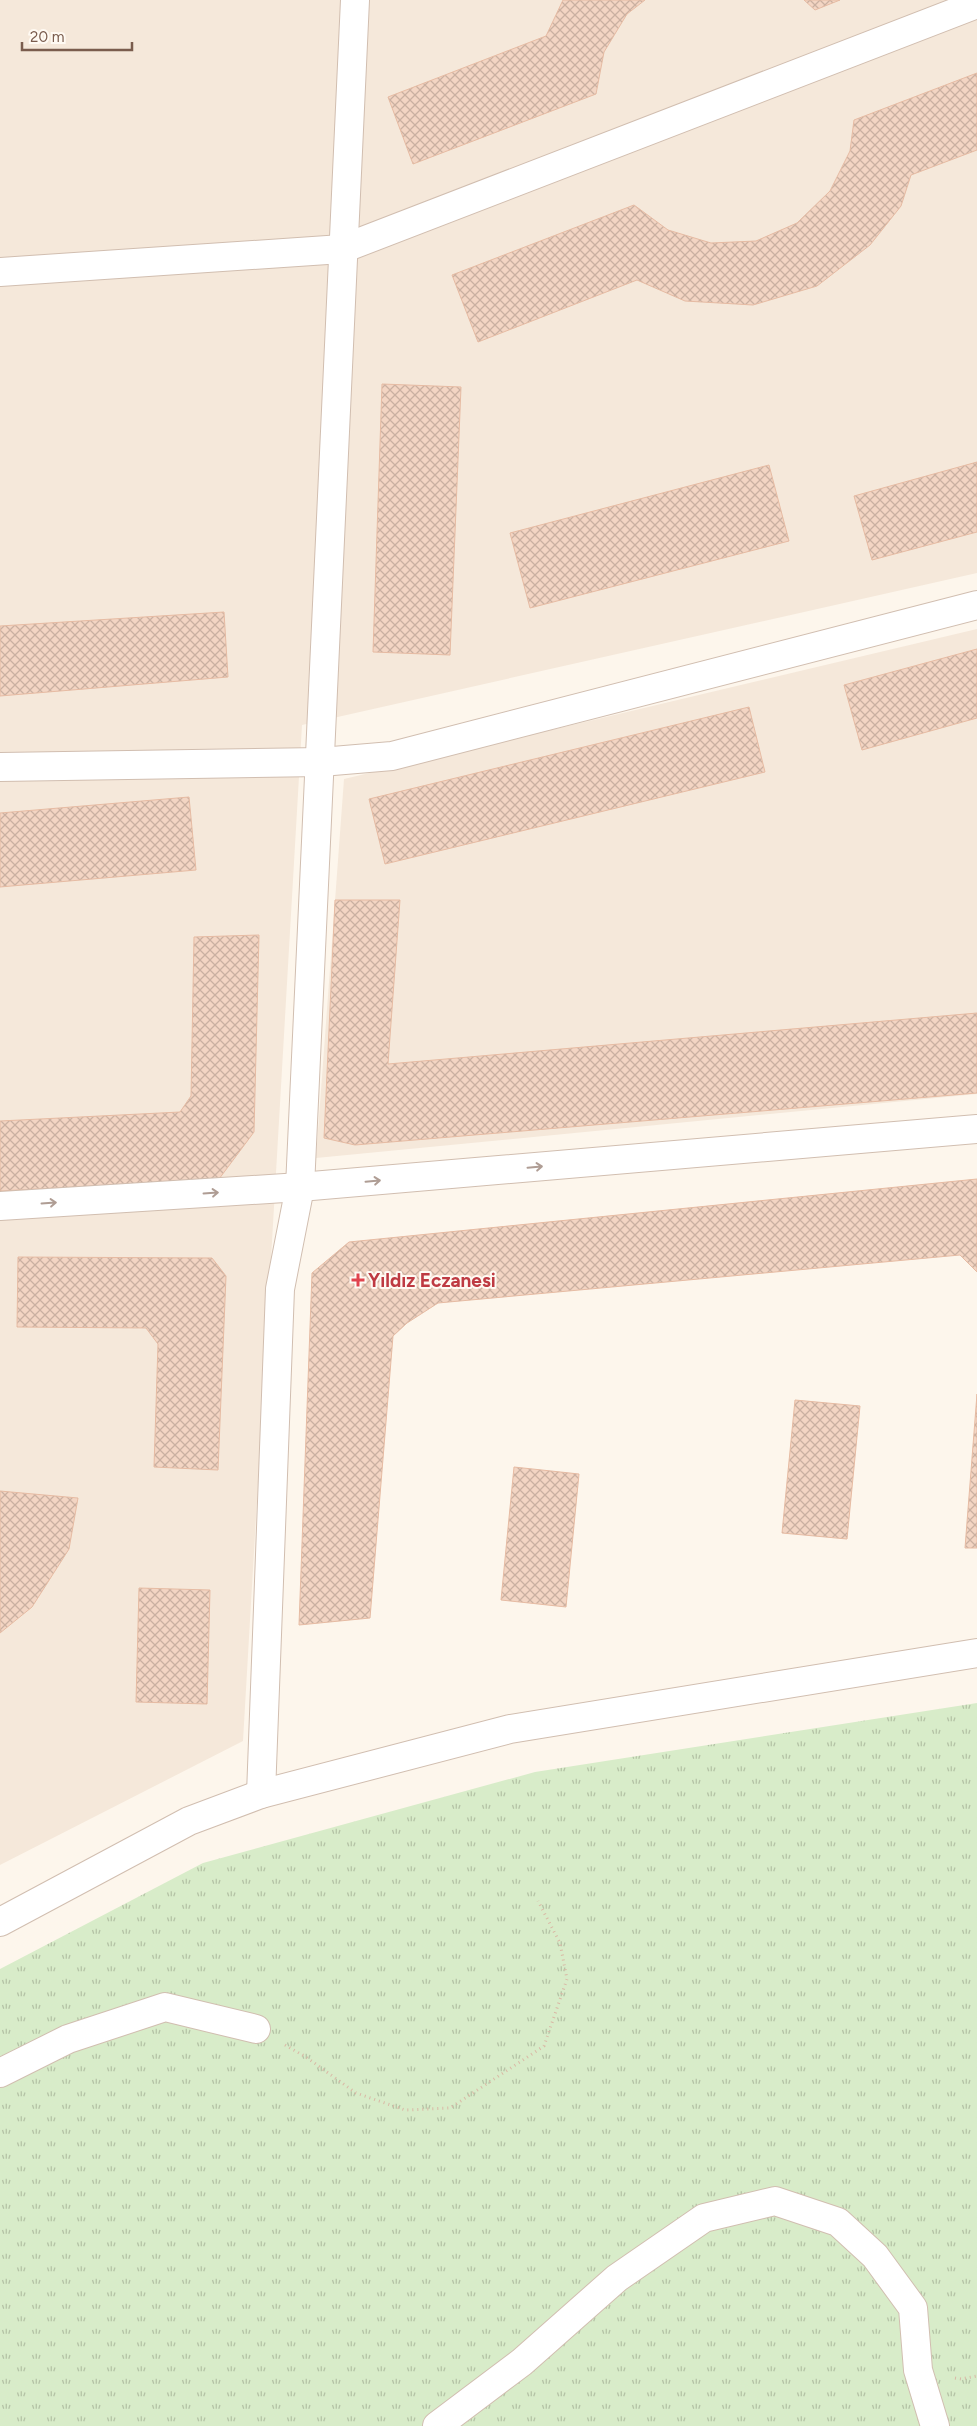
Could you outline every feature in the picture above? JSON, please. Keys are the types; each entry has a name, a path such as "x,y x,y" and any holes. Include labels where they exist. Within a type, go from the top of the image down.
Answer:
{"street":[{"path":"261,1794 280,1289 300,1187 321,762 342,249 356,0"},
{"path":"0,272 342,249 977,4"},
{"path":"0,767 321,762 392,756 977,605"},
{"path":"0,1206 300,1187 977,1129"},
{"path":"0,1922 189,1821 261,1794 510,1729 977,1654"},
{"path":"0,2073 68,2039 165,2007 256,2029"},
{"path":"437,2426 522,2362 617,2278 704,2218 775,2201 838,2222 875,2256 913,2308 918,2370 935,2426"}],"path":[{"path":"256,2029 306,2057 356,2093 405,2110 450,2108 544,2046 568,1979 560,1943 538,1901"}],"shaded area":[{"path":"0,0 977,0 977,573 302,725 243,1741 0,1865"},
{"path":"977,629 977,1094 316,1158 344,779"}],"green space":[{"path":"977,1703 977,2426 0,2426 0,1969 203,1863 535,1772"}],"building":[{"path":"563,0 645,0 627,14 604,52 596,94 413,164 388,97 546,36"},
{"path":"804,0 840,0 815,10"},
{"path":"977,73 977,150 911,175 901,206 870,245 817,286 753,305 685,301 637,280 478,342 452,275 634,205 668,230 711,243 756,241 797,223 830,191 850,151 854,120"},
{"path":"382,384 461,387 450,655 373,652"},
{"path":"977,462 977,532 872,560 854,496"},
{"path":"769,465 789,541 530,608 510,533"},
{"path":"224,612 228,677 0,696 0,626"},
{"path":"977,649 977,718 862,750 844,685"},
{"path":"749,707 765,772 385,864 369,799"},
{"path":"189,797 196,870 0,887 0,813"},
{"path":"335,900 400,900 388,1064 977,1013 977,1093 355,1145 324,1138"},
{"path":"259,935 254,1132 219,1179 0,1191 0,1121 180,1112 191,1096 194,937"},
{"path":"977,1179 977,1272 960,1255 438,1303 407,1323 393,1336 370,1618 299,1625 312,1273 349,1242"},
{"path":"18,1257 212,1258 226,1276 218,1470 154,1467 158,1344 146,1328 17,1327"},
{"path":"977,1394 977,1548 965,1548"},
{"path":"795,1400 860,1406 847,1539 782,1533"},
{"path":"514,1467 579,1474 566,1607 501,1600"},
{"path":"0,1491 78,1498 69,1549 32,1607 0,1633"},
{"path":"139,1588 210,1590 207,1704 136,1702"}],"place":[{"name":"Yıldız Eczanesi","path":"358,1280"}]}
